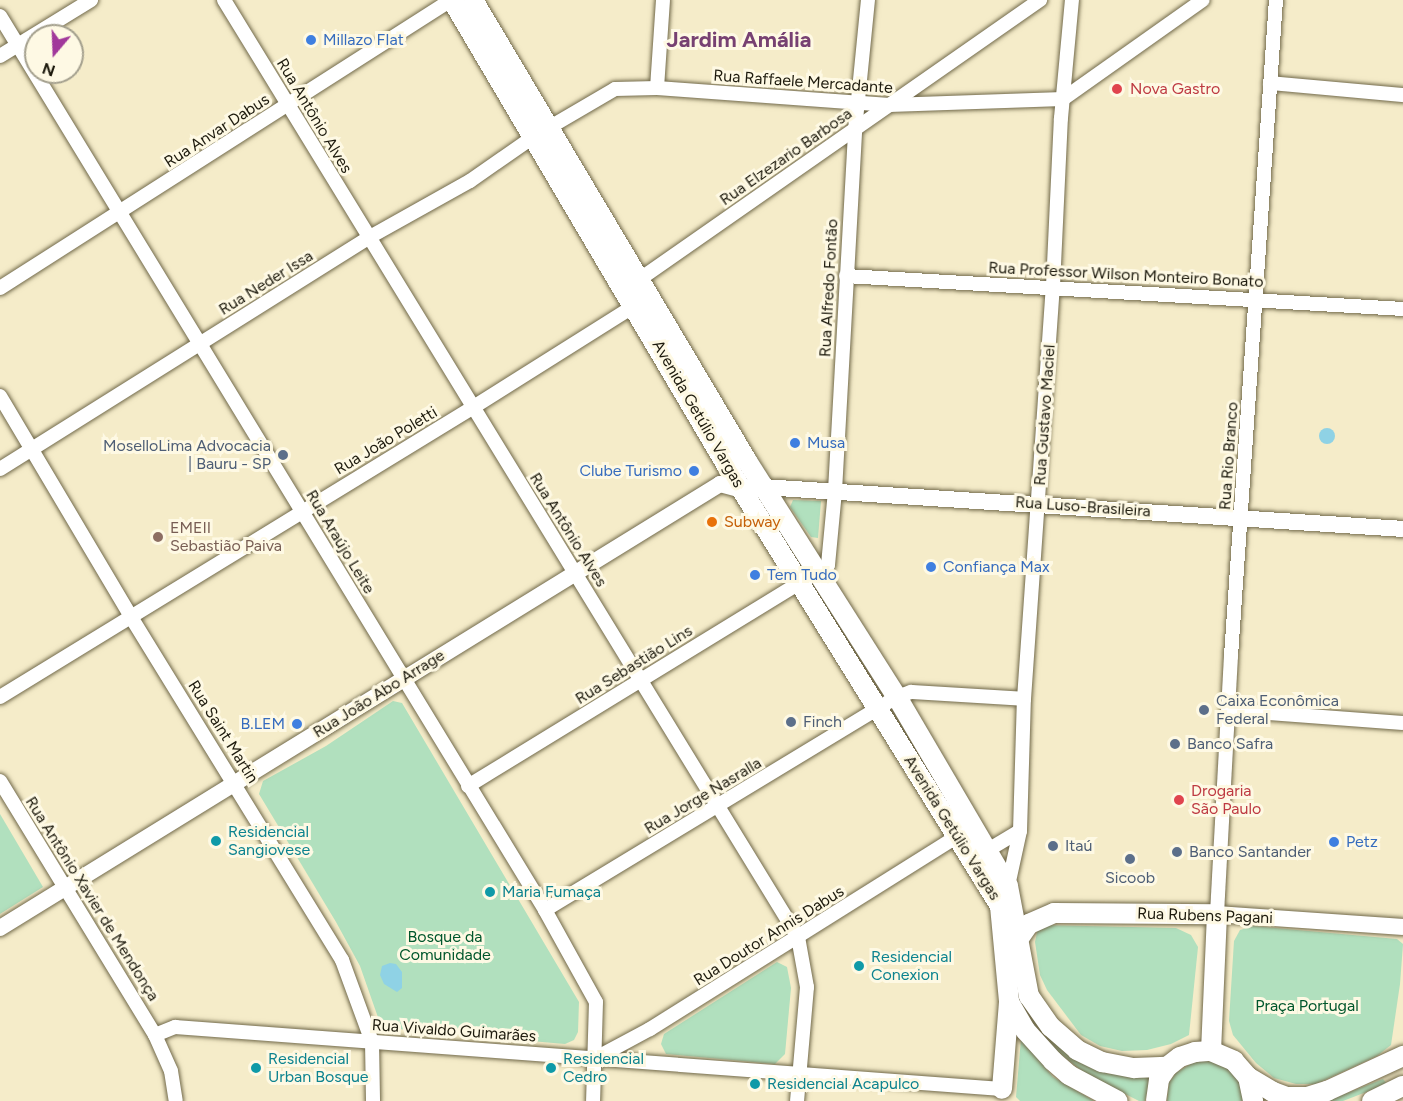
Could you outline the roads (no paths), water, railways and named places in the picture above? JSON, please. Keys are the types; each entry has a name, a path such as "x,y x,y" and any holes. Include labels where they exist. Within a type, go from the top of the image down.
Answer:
{"main road":[{"name":"Avenida Getúlio Vargas","path":"451,0 640,279 747,461 897,697 1008,886 1000,906"},
{"name":"Avenida Getúlio Vargas","path":"473,0 725,478 742,490 1000,906"},
{"path":"1008,886 1029,996 1051,1027 1077,1050 1102,1062 1134,1068 1167,1067"},
{"path":"1000,906 1009,1002 1002,1095"},
{"name":"Rua Rubens Pagani","path":"1017,941 1029,924 1054,913 1217,914"},
{"path":"1211,1051 1217,914"},
{"path":"1009,1002 1025,1030 1053,1061 1069,1075 1118,1101"},
{"path":"1156,1101 1159,1079 1167,1067 1180,1057 1195,1052 1211,1051 1234,1061 1248,1077 1273,1092 1287,1097 1307,1097 1403,1056"},
{"path":"1248,1077 1253,1101"},
{"path":"1372,1101 1403,1086"}],"street":[{"path":"0,56 91,0"},
{"name":"Rua Antônio Alves","path":"224,0 798,937 807,987 798,1101"},
{"name":"Rua Anvar Dabus","path":"0,288 451,0"},
{"name":"Rua Alfredo Fontão","path":"817,571 828,565 835,491 855,130 868,0"},
{"name":"Rua Elzezario Barbosa","path":"640,279 1040,0"},
{"name":"Rua Gustavo Maciel","path":"1008,886 1020,831 1024,699 1039,504 1063,99 1072,0"},
{"path":"1063,99 1203,0"},
{"name":"Rua Rio Branco","path":"1217,914 1276,0"},
{"path":"657,88 662,1"},
{"name":"Rua Araújo Leite","path":"0,16 545,910 596,1002 593,1101"},
{"path":"1270,83 1403,95"},
{"name":"Rua Raffaele Mercadante","path":"542,132 615,89 657,88 888,105 1063,99"},
{"name":"Rua Neder Issa","path":"0,469 368,238 470,181 542,132"},
{"name":"Rua Professor Wilson Monteiro Bonato","path":"846,276 1053,286 1403,309"},
{"name":"Rua João Poletti","path":"0,697 634,306"},
{"name":"Rua Saint Martin","path":"0,396 131,617 342,960 372,1042 373,1101"},
{"name":"Rua João Abo Arrage","path":"0,928 576,572 725,478 747,461"},
{"path":"742,490 763,487"},
{"name":"Rua Luso-Brasileira","path":"763,487 1403,529"},
{"name":"Rua Sebastião Lins","path":"468,786 817,571"},
{"path":"897,697 911,692 1024,699"},
{"name":"Rua Jorge Nasralla","path":"545,910 897,697"},
{"path":"1229,710 1403,723"},
{"name":"Rua Antônio Xavier de Mendonça","path":"0,781 155,1035 171,1071 176,1101"},
{"path":"988,850 1020,831"},
{"name":"Rua Doutor Annis Dabus","path":"596,1058 650,1029 956,837"},
{"name":"Rua Rubens Pagani","path":"1217,914 1403,927"},
{"name":"Rua Vivaldo Guimarães","path":"155,1035 176,1027 596,1058 1002,1095"}],"water":[{"path":"1327,428 1333,430 1335,436 1333,442 1327,444 1321,442 1319,436 1321,430"},
{"path":"390,963 396,964 402,972 402,988 397,992 384,984 380,975 382,966"}],"place":[{"name":"Millazo FIat","path":"311,40"},
{"name":"Nova Gastro","path":"1117,89"},
{"name":"Musa","path":"795,443"},
{"name":"MoselloLima Advocacia | Bauru - SP","path":"283,455"},
{"name":"Clube Turismo","path":"694,471"},
{"name":"Subway","path":"712,522"},
{"name":"EMEII Sebastião Paiva","path":"158,537"},
{"name":"Confiança Max","path":"931,567"},
{"name":"Tem Tudo","path":"755,575"},
{"name":"Caixa Econômica Federal","path":"1204,710"},
{"name":"Finch","path":"791,722"},
{"name":"B.LEM","path":"297,724"},
{"name":"Banco Safra","path":"1175,744"},
{"name":"Drogaria São Paulo","path":"1179,800"},
{"name":"Residencial Sangiovese","path":"216,841"},
{"name":"Petz","path":"1334,842"},
{"name":"Itaú","path":"1053,846"},
{"name":"Banco Santander","path":"1177,852"},
{"name":"Sicoob","path":"1130,859"},
{"name":"Maria Fumaça","path":"490,892"},
{"name":"Residencial Conexion","path":"859,966"},
{"name":"Residencial Urban Bosque","path":"256,1068"},
{"name":"Residencial Cedro","path":"551,1068"},
{"name":"Residencial Acapulco","path":"755,1084"}],"district":[{"name":"Jardim Amália","path":"739,40"}],"park label":[{"name":"Bosque da Comunidade","path":"445,946"},
{"name":"Praça Portugal","path":"1307,1006"}]}
